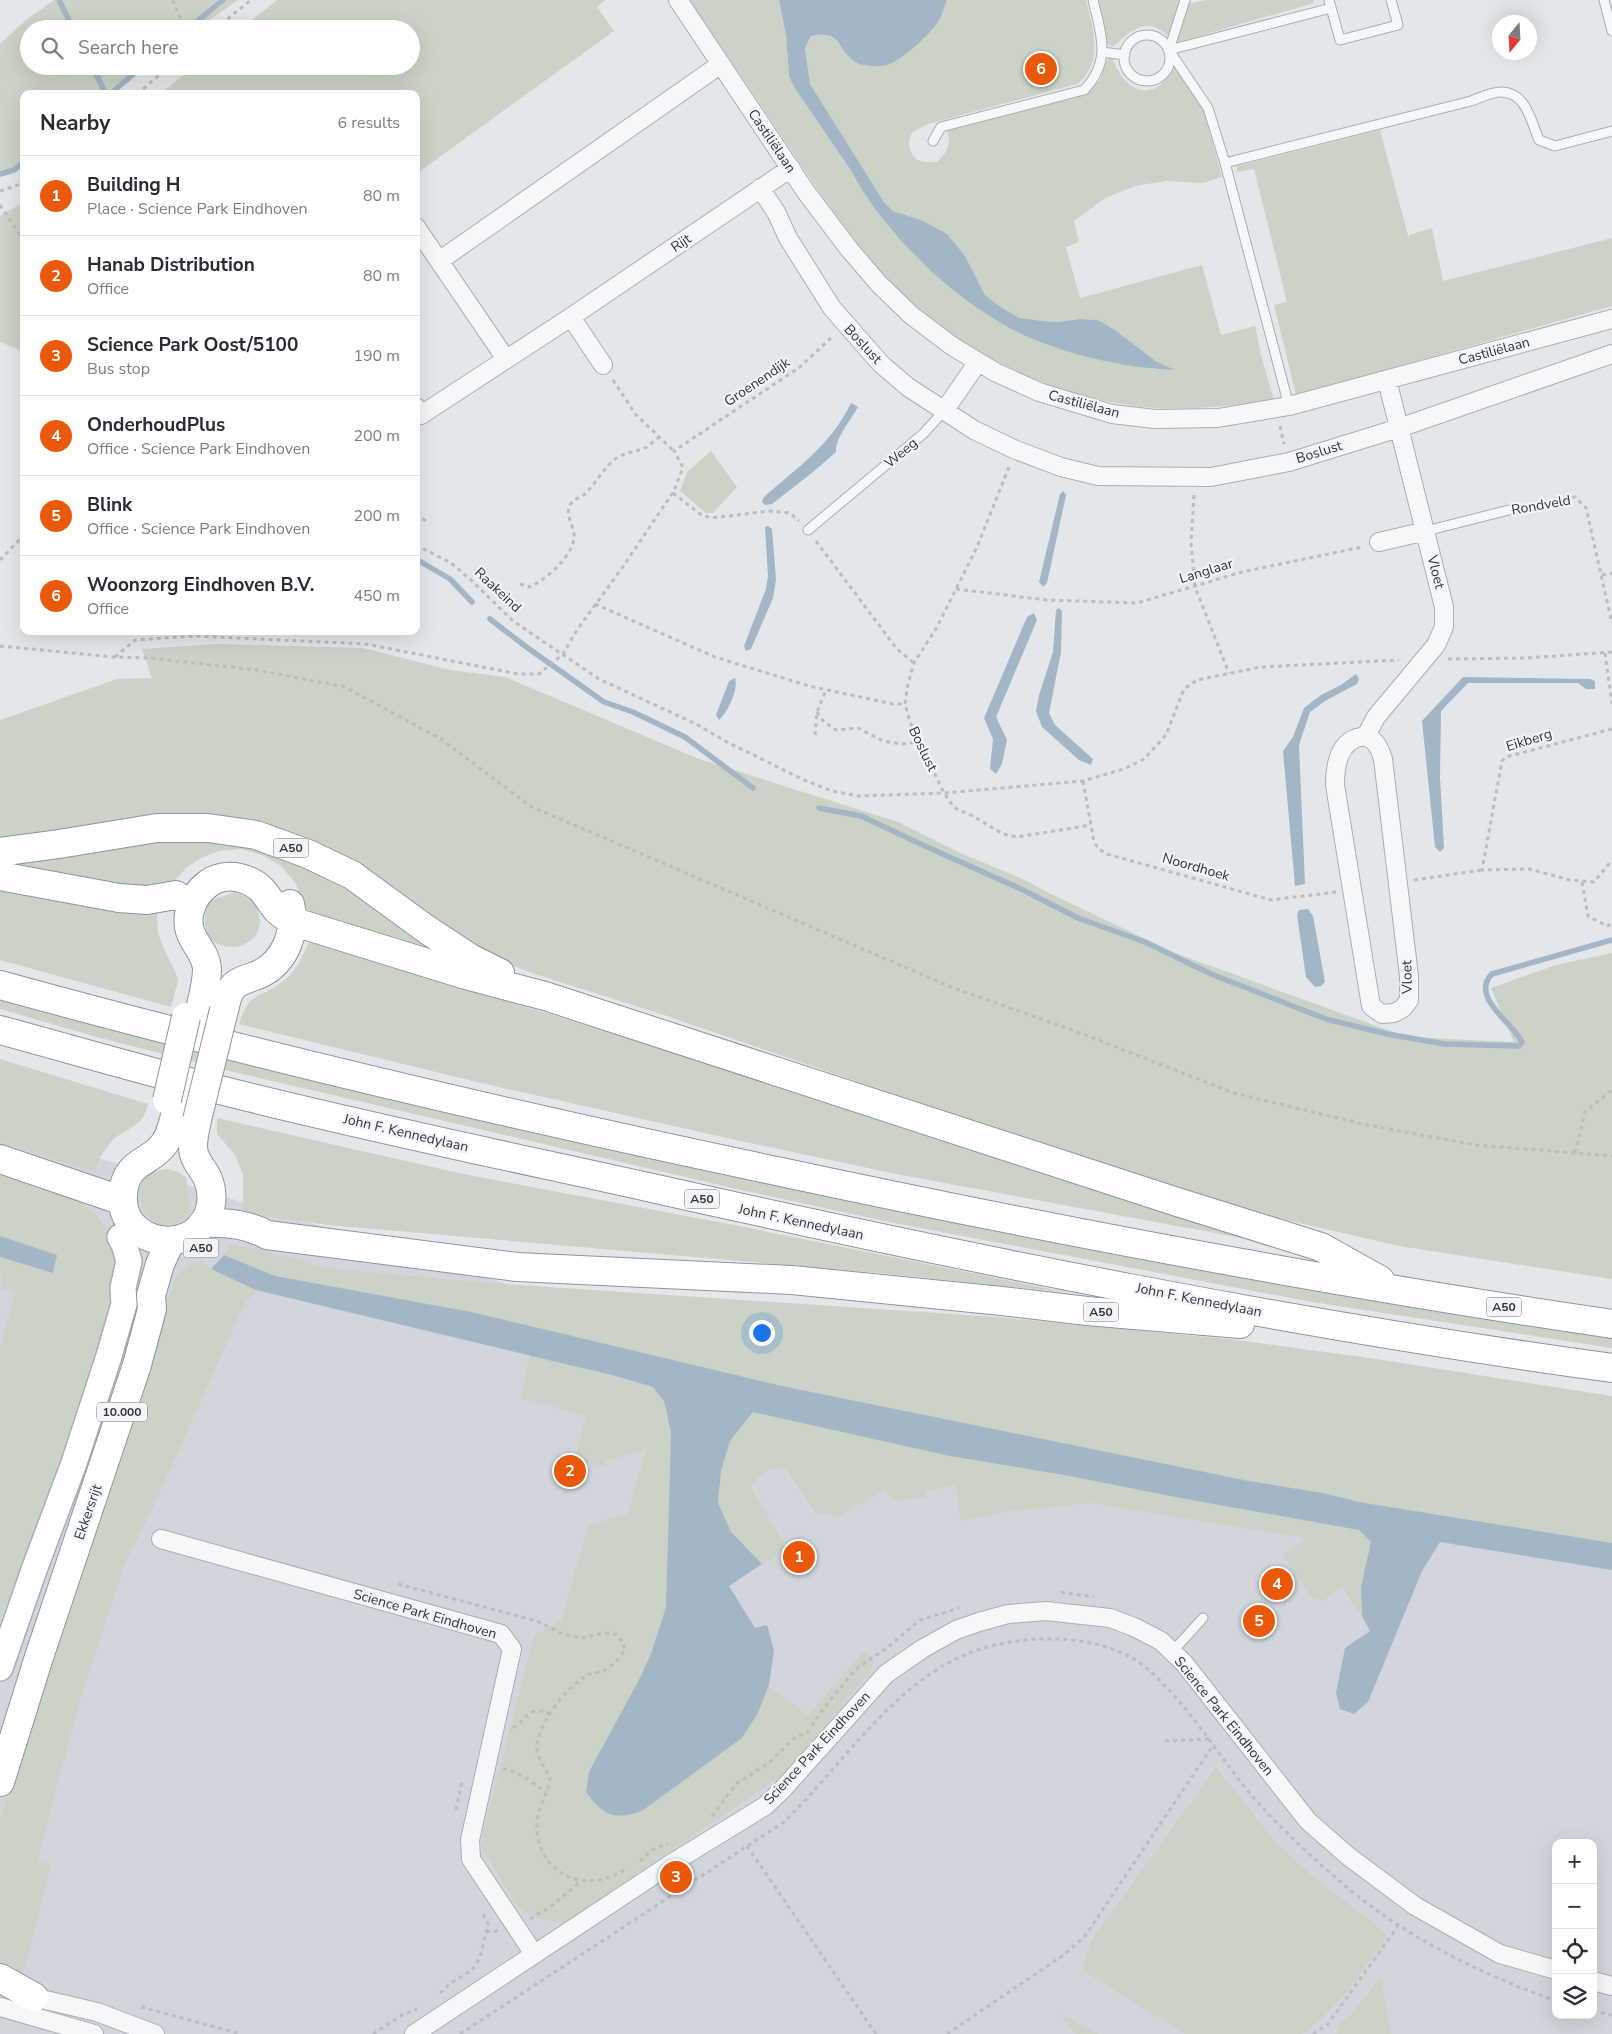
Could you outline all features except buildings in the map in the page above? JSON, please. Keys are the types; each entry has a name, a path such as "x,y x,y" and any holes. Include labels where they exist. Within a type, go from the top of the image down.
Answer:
{"highway":[{"name":"A50","path":"0,852 156,828 208,828 256,835 308,854 352,875 426,929 470,958 546,996"},
{"path":"225,860 243,860 256,864 279,881 290,901 293,920 291,936 282,955 269,968 233,986 228,994 204,1006 191,971 177,946 171,923 176,895 187,879 211,863 225,860"},
{"path":"0,876 119,898 147,900 176,895"},
{"path":"115,1198 136,1165 156,1153 163,1146 178,1115 204,1006 207,966 205,958 190,932 189,921 193,900 211,882 224,876 243,879 259,887 267,894 277,910 293,920"},
{"name":"A50","path":"293,920 466,975 546,996 1174,1201 1321,1246 1396,1290"},
{"name":"A50","path":"0,985 245,1050 614,1137 908,1199 1081,1233 1396,1290 1612,1324"},
{"name":"John F. Kennedylaan","path":"0,1030 232,1092 462,1146 883,1240 1244,1309 1411,1338 1612,1368"},
{"path":"0,1158 115,1198 127,1216 131,1235 170,1242 188,1236 203,1223 210,1208 212,1192 194,1152 193,1138 178,1115"},
{"name":"A50","path":"203,1223 254,1228 267,1235"},
{"name":"A50","path":"152,1309 161,1298 167,1276 176,1261 219,1239 230,1237 253,1238 267,1235 517,1267 792,1280 1087,1311 1411,1338"},
{"name":"Ekkersrijt","path":"0,1782 39,1657 137,1365 152,1309 151,1295 160,1264 170,1242"},
{"path":"0,1978 34,1997"}],"main road":[{"name":"10.000","path":"0,1668 74,1463 124,1304 133,1290 143,1247 131,1235"}],"street":[{"name":"Castiliëlaan","path":"678,0 791,168 849,249 878,283 911,315 952,346 995,372 1039,392 1112,414 1155,419 1218,418 1282,408 1612,319"},
{"path":"439,261 721,64"},
{"name":"Rijt","path":"420,414 421,415 571,317 791,168"},
{"name":"Boslust","path":"760,188 776,212 788,238 843,322 881,364 908,387 974,430 1016,450 1061,468 1098,476 1210,477 1289,462 1399,428 1612,354"},
{"path":"420,233 506,359"},
{"path":"571,317 603,365"},
{"name":"Weeg","path":"944,411 978,362"},
{"name":"Vloet","path":"1366,736 1376,717 1436,645 1444,627 1444,607 1387,380"},
{"path":"1379,542 1426,531"},
{"name":"Vloet","path":"1366,736 1375,741 1379,746 1383,759 1410,976 1409,1000 1403,1008 1394,1013 1382,1014 1371,1006 1335,785 1335,770 1339,756 1354,739 1366,736"},
{"name":"Science Park Eindhoven","path":"161,1539 501,1634 512,1649 470,1840 471,1858 534,1954"},
{"name":"Science Park Eindhoven","path":"414,2034 676,1861 765,1806 782,1790 886,1674 922,1649 956,1630 1008,1614 1046,1611 1110,1618 1134,1627 1160,1641 1184,1663 1308,1821 1348,1856 1415,1906 1500,1954 1552,1969"},
{"path":"1597,1982 1612,1986"},
{"path":"0,1990 97,2012 155,2034"},
{"path":"0,2007 94,2034"}],"lane":[{"path":"933,141 941,127 1084,90 1093,80 1103,44 1093,0"},
{"path":"1185,0 1169,50 1170,57 1166,71 1155,80 1140,80 1128,70 1125,55 1131,41 1145,35 1160,39 1169,50 1208,108 1225,163 1282,408"},
{"path":"1169,50 1330,4 1340,40 1398,25 1391,0"},
{"path":"1604,0 1612,31"},
{"path":"1102,52 1125,55"},
{"path":"1225,163 1471,101 1499,92 1512,94 1524,104 1539,140 1555,146 1612,131"},
{"name":"Weeg","path":"808,530 923,434 944,411"},
{"name":"Rondveld","path":"1426,531 1513,509"},
{"path":"1172,1652 1203,1618"}],"path":[{"path":"173,0 181,20"},
{"path":"226,20 251,0"},
{"path":"142,90 159,75"},
{"path":"0,190 20,184"},
{"path":"0,205 20,235"},
{"name":"Groenendijk","path":"674,451 800,367 830,341 843,322"},
{"path":"114,657 135,640 195,636 366,644 518,674 539,674 563,654 577,630 622,568 673,492 683,468 674,451 636,415 603,365"},
{"path":"1282,408 1289,462"},
{"path":"520,584 529,587 549,576 573,546 572,524 568,514 569,505 583,495 608,465 617,458 648,446 659,437"},
{"name":"Boslust","path":"944,793 910,722 905,704 906,688 914,663 937,627 978,547 1016,450"},
{"path":"1196,477 1191,542 1195,587 1229,673"},
{"path":"673,492 700,514 711,518 770,512 790,513 808,530 897,650 914,663"},
{"name":"Rondveld","path":"1513,509 1575,497 1586,508 1612,623"},
{"path":"420,517 426,521"},
{"path":"0,560 20,539"},
{"name":"Raakeind","path":"420,547 451,563 513,621 599,680 696,724 727,742 804,780 832,791 858,796 944,793 1083,780 1124,769 1144,759 1166,734 1184,689 1197,680 1229,673 1261,667 1425,659 1526,658 1612,652"},
{"name":"Langlaar","path":"956,589 1047,600 1137,603 1242,572 1356,548"},
{"path":"1602,575 1612,573"},
{"path":"595,604 715,657 826,690 893,704 905,704"},
{"path":"0,646 114,657 149,658 257,670 345,687 441,739 530,806 951,987 1083,1034 1234,1093 1367,1125 1476,1145 1612,1156"},
{"path":"1605,653 1612,704"},
{"path":"815,735 817,712 826,690"},
{"path":"817,712 824,722 836,730 858,728 883,741 901,744 919,742"},
{"name":"Eikberg","path":"1482,870 1502,761 1506,757 1612,729"},
{"name":"Noordhoek","path":"1083,780 1094,842 1099,849 1108,854 1271,900 1313,894"},
{"path":"944,793 958,810 973,816 1004,834 1017,837 1091,825"},
{"path":"1398,882 1482,870 1529,869 1582,882 1594,882 1612,860"},
{"path":"1582,882 1588,916 1607,926 1612,924"},
{"path":"1575,1153 1585,1112 1612,1090"},
{"name":"Science Park Eindhoven","path":"460,2034 784,1822 810,1797 905,1692 961,1656 1012,1642 1041,1638 1075,1640 1100,1645 1136,1660 1152,1672 1184,1705 1214,1744 1085,1936 1065,1954 947,2034"},
{"path":"495,1726 510,1730 529,1712 539,1710 550,1714"},
{"path":"1165,1741 1210,1739"},
{"path":"455,1816 460,1787 464,1778 476,1770 497,1771 506,1768 546,1792"},
{"path":"747,1846 876,2034"},
{"path":"486,1932 502,1930 529,1920 552,1905 582,1881"},
{"path":"438,1995 451,1983 472,1970 480,1958 488,1924 478,1905"},
{"path":"1313,2034 1319,2032 1328,2024 1398,1926 1443,1952 1503,1982 1552,2000"},
{"path":"373,2034 402,2015 424,2008"},
{"path":"1597,2012 1612,2015"}],"shaded area":[{"path":"0,1127 694,1342 1612,1493 1612,2034 0,2034"}],"green space":[{"path":"54,0 238,0 210,20 26,20"},
{"path":"277,0 605,0 597,7 614,31 420,171 420,90 165,90 184,75 420,75 420,20 252,20"},
{"path":"688,0 779,0 786,35 789,76 794,87 880,215 920,261 961,296 1046,344 1096,359 1154,369 1173,370 1157,362 1115,330 1098,320 1079,319 1058,322 1020,318 1002,308 985,295 965,256 921,220 893,211 884,202 810,84 805,48 811,36 832,37 853,60 868,66 919,42 939,20 947,0 1086,0 1094,34 1094,55 1086,75 1077,84 928,124 911,135 909,147 912,154 920,161 937,162 948,148 947,130 1088,90 1100,80 1105,63 1111,55 1124,78 1132,86 1140,90 1149,90 1158,86 1167,79 1176,66 1202,103 1222,177 1203,183 1166,181 1135,186 1105,198 1074,221 1079,242 1066,247 1080,298 1202,265 1221,335 1255,326 1274,400 1183,409 1147,407 1100,400 1044,383 990,358 965,343 918,308 899,291 865,253 819,191"},
{"path":"1098,0 1181,0 1193,3 1207,0 1313,0 1314,3 1175,43 1157,28 1145,26 1132,31 1112,47 1107,43"},
{"path":"20,26 20,75 133,75 112,90 20,90 20,166 11,174 0,177 0,44"},
{"path":"1380,130 1409,239 1409,235 1432,228 1443,281 1612,238 1612,306 1296,395 1274,305 1287,302 1254,169 1237,172 1237,166"},
{"path":"20,204 20,350 0,342 0,216"},
{"path":"711,451 737,487 713,513 706,513 680,491 687,472"},
{"path":"216,644 363,648 450,670 505,677 699,759 898,822 958,852 1023,879 1175,953 1407,1037 1514,1042 1491,988 1556,965 1612,953 1612,1279 1399,1246 1269,1216 1186,1191 922,1104 474,952 257,827 0,844 0,720 117,679 152,678 142,649"},
{"path":"209,836 305,861 469,965 319,917 307,909 296,884 281,866 262,855 240,849 219,851 201,858 187,867 169,887 150,892 0,864 7,858"},
{"path":"0,883 157,913 158,933 178,981 171,1007 0,960"},
{"path":"235,892 247,897 256,906 259,914 259,927 254,937 246,944 235,947 224,946 214,941 207,933 206,913 209,904 213,900"},
{"path":"309,942 672,1052 1275,1244 896,1174 750,1143 481,1083 239,1024 251,1001 281,983 291,974"},
{"path":"0,995 1612,1333 1612,1348 1312,1302 889,1222 741,1190 234,1072 100,1038 0,1009"},
{"path":"0,1059 148,1104 146,1112 139,1122 107,1146 94,1172 0,1142"},
{"path":"217,1118 463,1174 734,1225 1071,1293 880,1273 328,1225 243,1213 243,1175 235,1155 217,1134"},
{"path":"167,1169 178,1172 186,1177 190,1212 177,1224 163,1226 152,1220 144,1210 140,1197 141,1184 150,1174"},
{"path":"0,1173 76,1199 98,1217 117,1247 118,1283 60,1470 38,1531 0,1618 0,1349 15,1292 0,1288 4,1275 0,1273 0,1257 52,1273 57,1256 0,1236"},
{"path":"230,1245 260,1249 324,1268 476,1282 996,1317 1237,1340 1370,1358 1612,1396 1612,1543 1359,1502 1323,1493 1249,1481 782,1386 661,1358 275,1276 224,1255"},
{"path":"202,1261 211,1269 256,1290 244,1305 153,1508 124,1566 79,1703 37,1861 51,1865 22,1978 0,1966 0,1820 37,1698 174,1281 187,1266"},
{"path":"530,1355 653,1387 664,1401 671,1432 666,1607 652,1651 641,1676 589,1772 642,1811 742,1738 758,1713 768,1687 808,1715 865,1650 874,1662 868,1675 796,1761 780,1777 564,1923 538,1919 516,1904 482,1849 482,1837 534,1635 561,1620 589,1525 628,1514 646,1450 607,1460 605,1467 575,1460 586,1415 521,1398"},
{"path":"753,1412 1186,1499 1359,1530 1371,1542 1361,1587 1362,1616 1342,1587 1321,1602 1318,1597 1313,1600 1283,1556 1307,1538 1091,1503 1009,1511 961,1521 956,1485 926,1491 926,1498 893,1500 885,1489 840,1516 814,1512 784,1466 765,1471 750,1486 787,1548 762,1564 731,1532 718,1503 721,1471 730,1441"},
{"path":"1216,1767 1276,1843 1316,1879 1388,1935 1338,2002 1315,2025 1302,2034 1185,2034 1082,1970 1091,1941"},
{"path":"1381,1977 1391,2034 1338,2034 1339,2025 1351,2014"},
{"path":"1062,2015 1098,2034 1076,2034"}],"water":[{"path":"779,0 947,0 934,28 917,45 888,65 862,65 848,56 834,38 821,35 811,36 805,48 810,84 884,202 893,211 921,220 947,234 965,256 985,295 1002,308 1020,318 1058,322 1079,319 1098,320 1115,330 1157,362 1175,370 1108,362 1040,342 1001,323 967,301 921,261 876,210 794,87 789,76 786,35"},
{"path":"851,403 858,407 838,441 836,452 772,504 765,505 762,502 764,497 824,443 843,418"},
{"path":"1063,491 1066,495 1047,583 1043,587 1039,582 1060,494"},
{"path":"768,526 772,529 776,580 773,598 751,649 746,651 744,646 766,589 768,576 765,527"},
{"path":"1059,608 1062,611 1061,652 1049,713 1055,725 1093,759 1091,765 1079,760 1042,727 1036,711 1039,695 1053,652 1056,610"},
{"path":"1034,613 1037,620 996,717 1007,740 1002,764 996,774 990,769 993,739 984,718 1027,617"},
{"path":"1356,674 1359,679 1357,684 1325,701 1310,712 1299,745 1305,884 1295,886 1283,751 1293,737 1304,708 1321,695 1341,685"},
{"path":"1463,677 1590,679 1595,681 1595,689 1586,689 1578,683 1468,683 1441,711 1440,778 1444,848 1440,852 1435,847 1422,721"},
{"path":"735,678 736,683 732,700 719,720 716,715 729,681"},
{"path":"1308,909 1313,916 1325,982 1321,986 1315,987 1306,977 1297,915 1299,910"},
{"path":"0,1236 57,1255 53,1273 0,1257"},
{"path":"224,1255 275,1276 471,1312 782,1386 1249,1481 1323,1493 1359,1502 1612,1543 1612,1570 1440,1542 1422,1571 1368,1702 1354,1714 1340,1709 1336,1693 1345,1648 1370,1631 1362,1616 1361,1587 1371,1542 1359,1530 1064,1475 950,1456 753,1412 730,1441 721,1471 718,1503 731,1532 762,1564 729,1586 755,1628 767,1625 774,1650 769,1685 758,1713 742,1738 642,1811 617,1816 604,1811 586,1792 589,1772 641,1676 652,1651 666,1607 671,1432 664,1401 653,1387 615,1376 256,1290 211,1269"}],"waterway":[{"path":"59,0 69,20"},
{"path":"199,20 223,0"},
{"path":"96,75 104,90"},
{"path":"115,90 132,75"},
{"path":"0,174 14,170 20,165"},
{"path":"420,561 450,579 472,602"},
{"path":"490,619 604,702 633,712 685,737 753,788"},
{"path":"819,808 861,816 1023,890 1078,918 1145,942 1211,974 1326,1019 1387,1034 1445,1044 1519,1046 1522,1042 1489,1001 1486,983 1492,974 1612,940"}],"place":[{"name":"Woonzorg Eindhoven B.V.","path":"1041,69"},
{"name":"Hanab Distribution","path":"570,1471"},
{"name":"Building H","path":"799,1557"},
{"name":"OnderhoudPlus","path":"1277,1584"},
{"name":"Blink","path":"1259,1621"},
{"name":"Science Park Oost/5100","path":"676,1877"}]}
